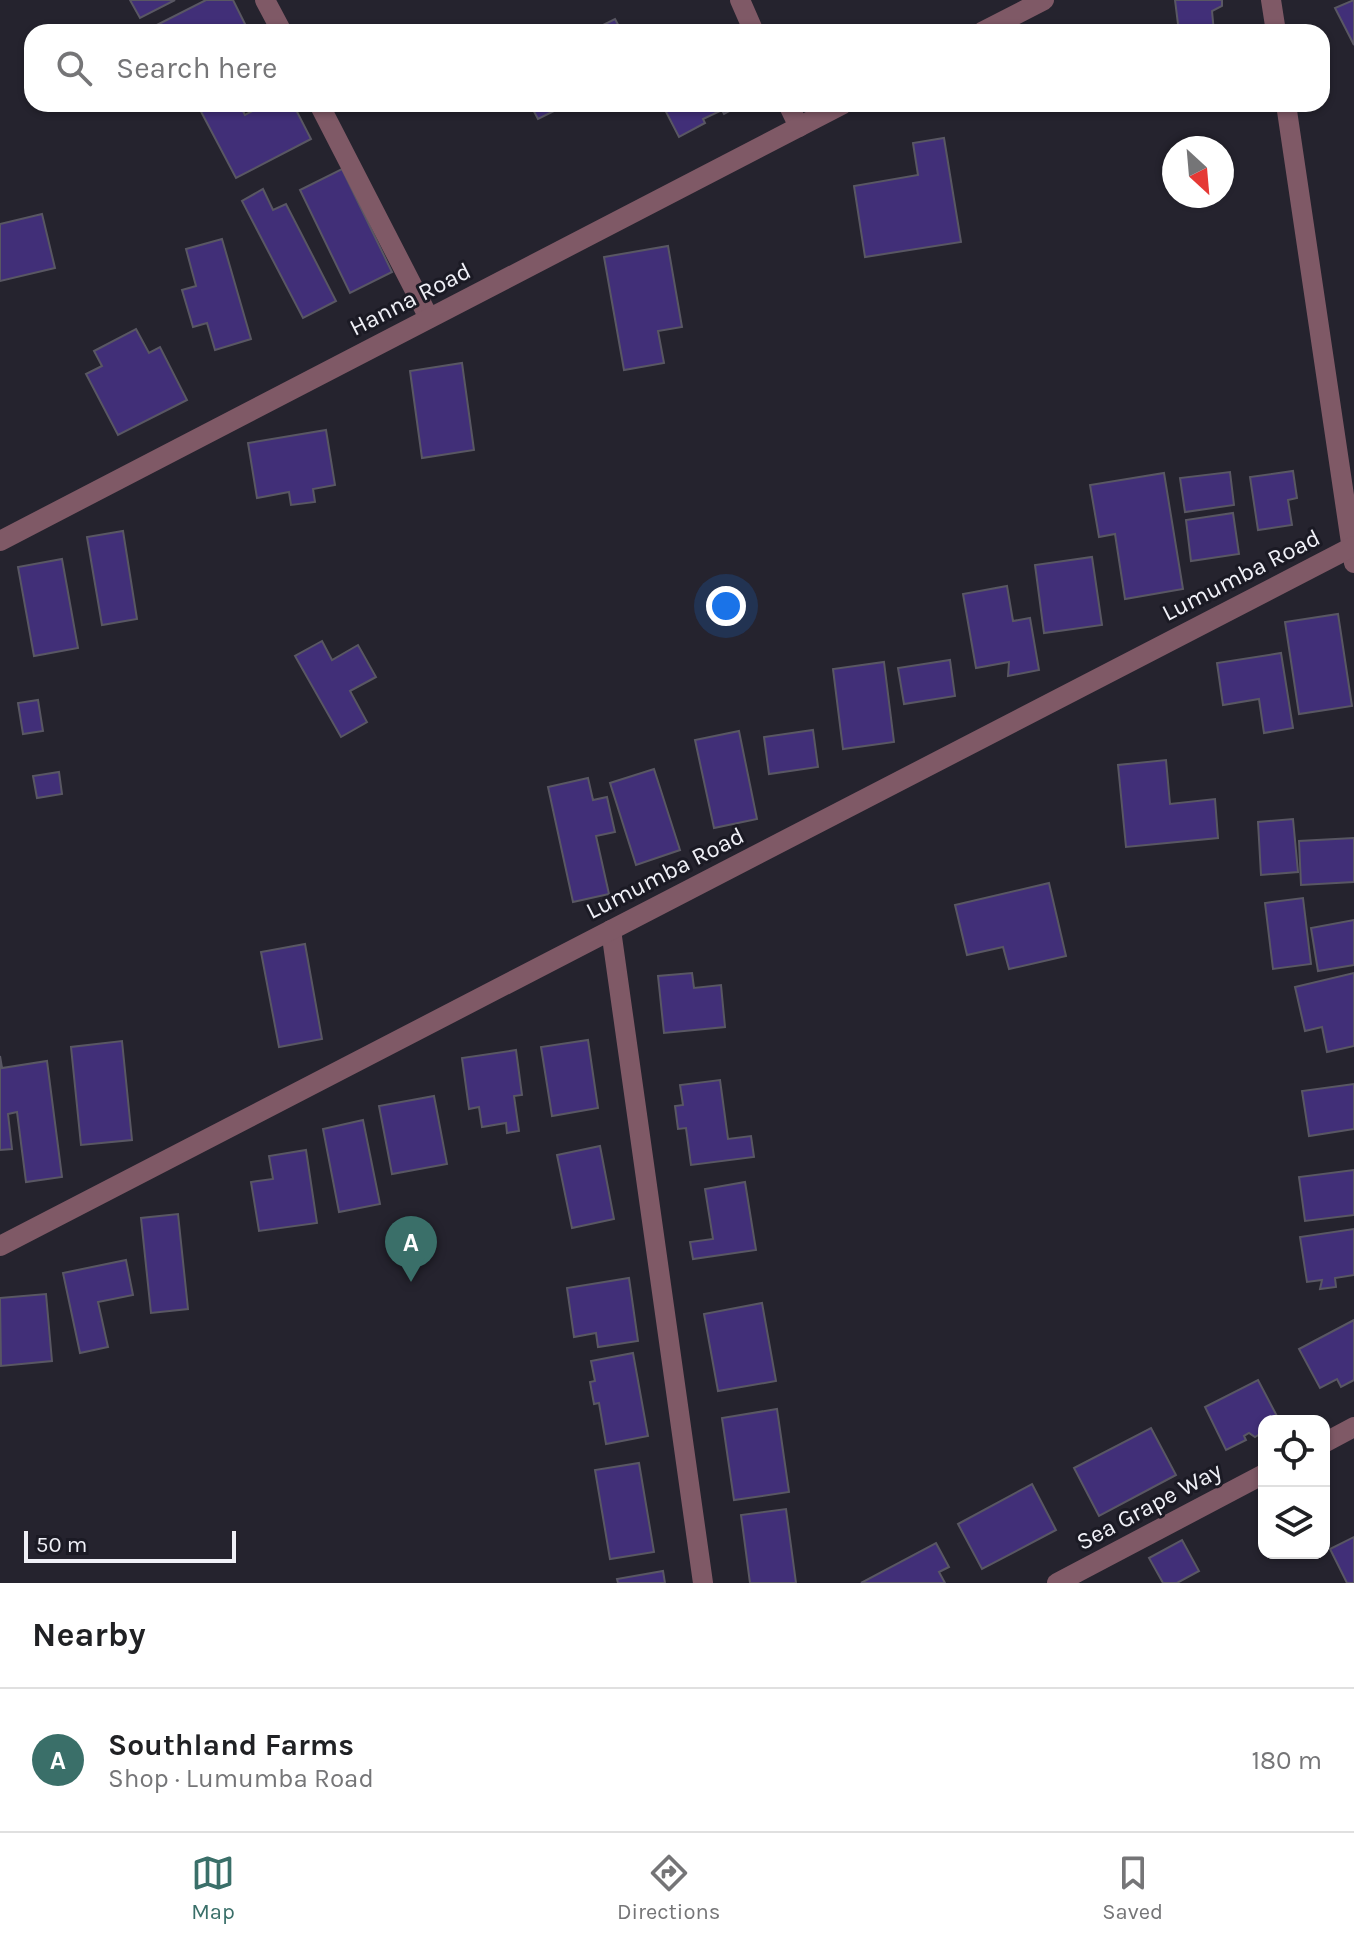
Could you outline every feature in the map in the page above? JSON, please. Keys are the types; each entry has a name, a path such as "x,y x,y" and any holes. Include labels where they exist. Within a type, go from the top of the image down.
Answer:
{"street":[{"path":"265,0 278,24"},
{"path":"740,0 750,24"},
{"path":"998,24 1044,0"},
{"path":"1271,0 1275,24"},
{"path":"323,112 429,318"},
{"path":"792,112 799,127"},
{"name":"Hanna Road","path":"0,541 828,112"},
{"path":"1287,112 1353,552"},
{"name":"Lumumba Road","path":"0,1246 1353,552"},
{"path":"611,930 703,1583"},
{"path":"1330,1440 1354,1427"},
{"name":"Sea Grape Way","path":"1057,1583 1258,1477"}],"building":[{"path":"130,0 175,0 140,18"},
{"path":"206,0 233,0 245,24 159,24"},
{"path":"1175,0 1222,0 1222,6 1212,11 1213,24 1178,24"},
{"path":"1354,0 1354,45 1335,8"},
{"path":"201,112 243,112 245,115 251,112 297,112 311,139 236,178"},
{"path":"534,112 552,112 538,119"},
{"path":"666,112 718,112 703,119 705,123 679,137"},
{"path":"944,138 961,242 865,257 854,186 918,175 913,143"},
{"path":"342,169 392,272 350,293 300,190"},
{"path":"263,189 273,210 286,204 336,301 303,318 242,201"},
{"path":"42,214 55,268 0,281 0,224"},
{"path":"222,239 251,339 215,350 207,323 193,327 182,290 196,286 186,249"},
{"path":"668,246 682,327 658,331 664,363 624,370 604,257"},
{"path":"136,329 149,353 160,347 187,400 118,435 86,374 102,366 94,351"},
{"path":"462,363 474,450 422,458 410,371"},
{"path":"326,430 335,485 313,489 315,502 291,505 289,492 257,498 248,443"},
{"path":"1293,471 1297,498 1288,500 1292,525 1258,530 1250,477"},
{"path":"1230,472 1234,505 1185,512 1180,478"},
{"path":"1164,473 1183,589 1125,599 1115,534 1099,537 1090,485"},
{"path":"1233,513 1239,554 1191,561 1186,520"},
{"path":"123,531 137,619 102,625 87,537"},
{"path":"1092,557 1102,625 1044,633 1035,565"},
{"path":"62,559 78,648 34,656 18,567"},
{"path":"1007,586 1013,621 1030,618 1039,670 1008,676 1009,662 976,668 963,594"},
{"path":"1338,614 1352,706 1299,714 1285,622"},
{"path":"322,641 332,660 358,645 376,677 350,691 367,722 341,737 295,656"},
{"path":"1281,653 1293,728 1264,733 1259,699 1223,705 1217,663"},
{"path":"950,660 955,696 904,704 898,668"},
{"path":"884,662 894,742 843,749 833,669"},
{"path":"38,700 43,731 23,734 18,703"},
{"path":"813,730 818,767 769,774 764,737"},
{"path":"739,731 757,819 714,828 695,740"},
{"path":"1166,760 1170,804 1215,799 1218,838 1126,847 1118,765"},
{"path":"654,769 680,850 636,865 610,783"},
{"path":"59,772 62,794 37,798 33,776"},
{"path":"588,778 593,800 607,797 615,832 596,836 609,894 573,902 548,787"},
{"path":"1293,819 1298,872 1261,875 1258,822"},
{"path":"1354,838 1354,882 1301,885 1299,841"},
{"path":"1049,883 1066,956 1009,969 1003,947 967,955 955,905"},
{"path":"1303,898 1311,964 1273,969 1265,903"},
{"path":"1354,920 1354,965 1318,971 1311,928"},
{"path":"305,944 322,1039 279,1047 261,952"},
{"path":"692,973 694,988 721,985 725,1027 664,1033 658,976"},
{"path":"1354,973 1354,1046 1327,1052 1322,1027 1305,1031 1295,987"},
{"path":"588,1040 598,1108 552,1116 541,1047"},
{"path":"122,1041 132,1140 81,1145 71,1047"},
{"path":"516,1050 522,1095 514,1096 519,1131 507,1133 506,1123 482,1127 479,1107 469,1109 462,1058"},
{"path":"0,1056 2,1068 47,1061 62,1177 26,1182 17,1112 8,1114 12,1149 0,1150"},
{"path":"720,1080 728,1139 751,1136 754,1157 691,1165 686,1128 678,1129 675,1106 683,1105 680,1085"},
{"path":"1354,1084 1354,1129 1309,1136 1302,1091"},
{"path":"434,1096 447,1164 392,1174 379,1106"},
{"path":"363,1120 380,1204 339,1212 323,1129"},
{"path":"600,1146 614,1219 572,1228 557,1155"},
{"path":"306,1150 317,1223 259,1231 251,1182 273,1179 269,1156"},
{"path":"1354,1170 1354,1215 1305,1221 1299,1177"},
{"path":"745,1182 756,1250 693,1259 690,1242 713,1239 705,1189"},
{"path":"178,1214 188,1309 151,1313 141,1218"},
{"path":"1354,1229 1354,1275 1335,1278 1336,1287 1320,1289 1322,1280 1307,1282 1300,1237"},
{"path":"126,1260 133,1295 98,1302 108,1347 80,1353 63,1273"},
{"path":"629,1278 638,1341 598,1347 596,1333 574,1337 567,1288"},
{"path":"46,1294 52,1361 1,1366 0,1298"},
{"path":"762,1303 776,1381 718,1391 704,1314"},
{"path":"1354,1320 1354,1380 1341,1387 1337,1379 1320,1388 1299,1349"},
{"path":"633,1353 648,1436 606,1444 599,1403 594,1404 590,1382 595,1381 591,1361"},
{"path":"1258,1380 1276,1415 1258,1415 1258,1435 1255,1437 1249,1433 1244,1436 1246,1440 1226,1450 1205,1407"},
{"path":"777,1409 789,1492 734,1500 722,1418"},
{"path":"1151,1428 1176,1475 1099,1516 1074,1468"},
{"path":"639,1463 654,1552 610,1559 595,1470"},
{"path":"1032,1484 1056,1530 982,1569 958,1524"},
{"path":"786,1509 796,1583 750,1583 741,1515"},
{"path":"1354,1537 1354,1583 1347,1583 1330,1549"},
{"path":"1182,1540 1199,1571 1177,1583 1163,1583 1149,1558"},
{"path":"936,1543 949,1567 939,1572 945,1583 861,1583"},
{"path":"663,1571 665,1583 618,1583 617,1579"}],"place":[{"name":"Southland Farms","path":"411,1282"}]}
